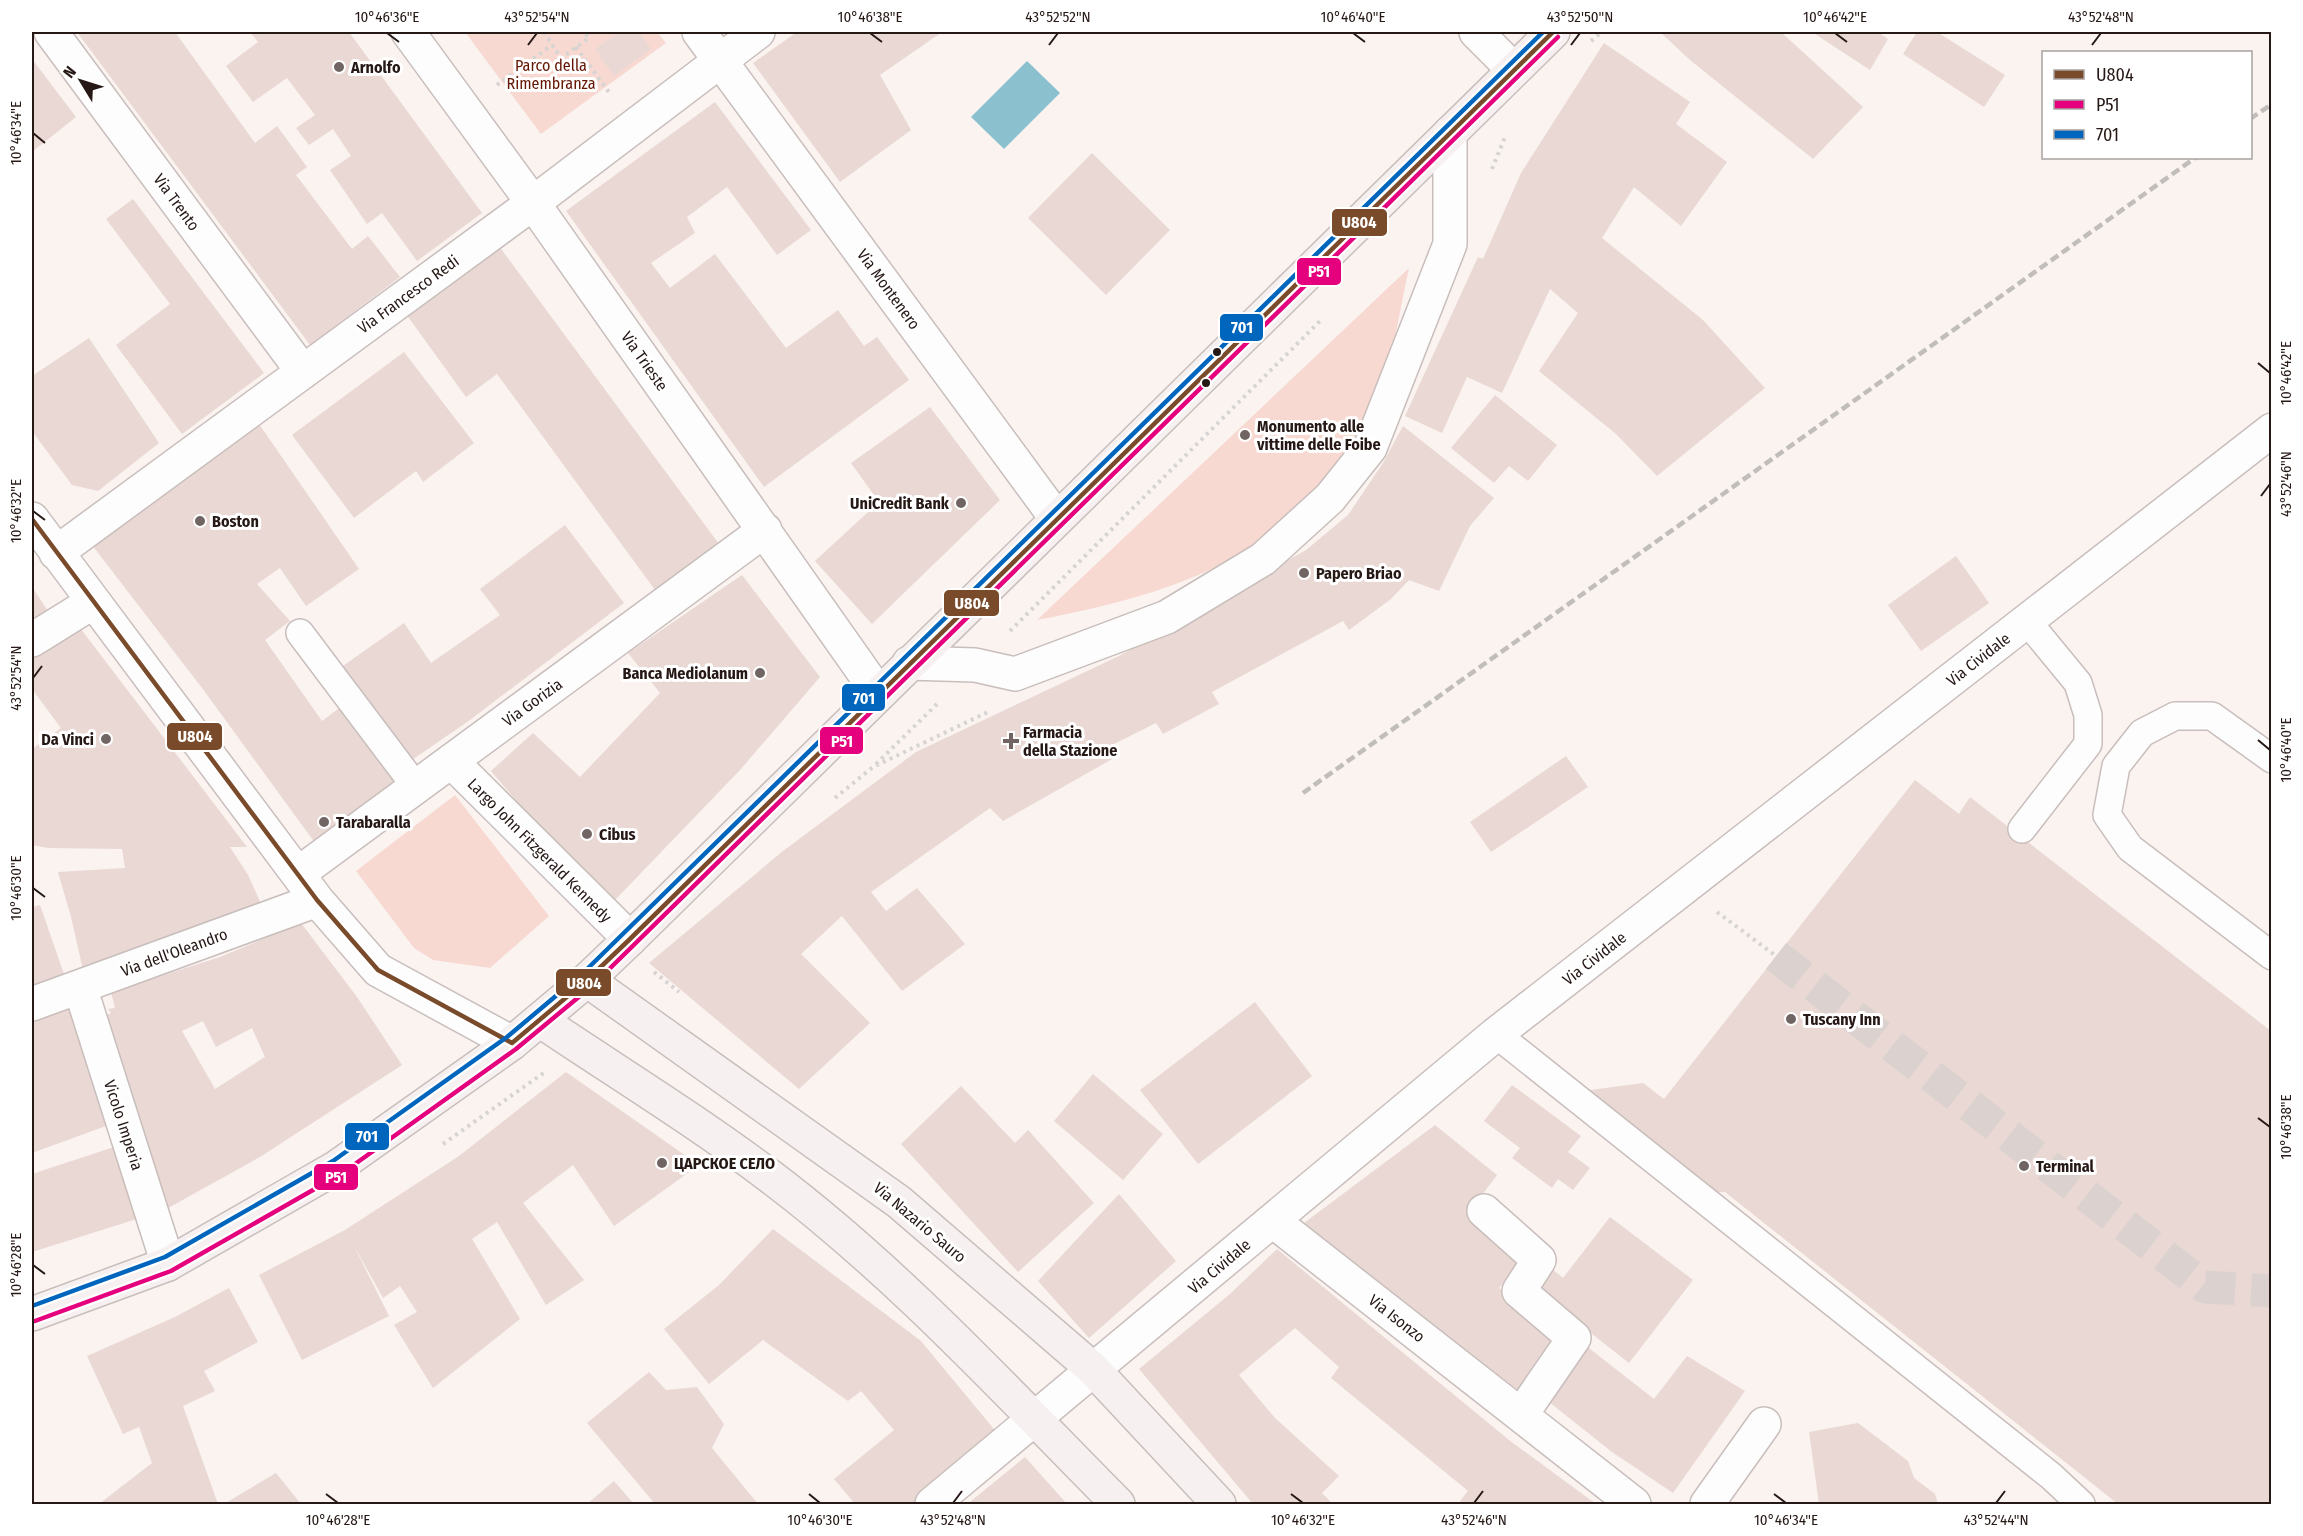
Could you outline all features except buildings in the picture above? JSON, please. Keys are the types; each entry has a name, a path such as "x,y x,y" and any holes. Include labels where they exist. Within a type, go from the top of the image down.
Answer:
{"main road":[{"path":"32,1314 168,1264 337,1167 512,1044 541,1021 630,939 1553,32"},
{"name":"Via Nazario Sauro","path":"587,980 899,1202 1094,1370 1219,1504"},
{"path":"541,1021 780,1184 854,1244 921,1305 1119,1504"}],"street":[{"name":"Via Trento","path":"51,32 303,372"},
{"name":"Via Trieste","path":"408,32 533,203 879,694"},
{"path":"699,32 720,60"},
{"name":"Via Francesco Redi","path":"56,553 533,203 758,32"},
{"path":"1476,32 1514,70"},
{"name":"Via Montenero","path":"720,60 1057,519"},
{"path":"909,663 975,666 1015,674 1167,618 1263,559 1329,498 1370,448 1450,244 1450,133"},
{"name":"Via Cividale","path":"932,1504 1035,1421 1496,1034 2271,430"},
{"path":"32,519 318,900 378,970 512,1044"},
{"name":"Via Gorizia","path":"299,873 765,530"},
{"path":"32,639 93,602"},
{"name":"Largo John Fitzgerald Kennedy","path":"451,761 630,939"},
{"name":"Via dell'Oleandro","path":"32,1004 318,900"},
{"name":"Vicolo Imperia","path":"80,987 168,1264"},
{"path":"1484,1211 1539,1260 1519,1291 1574,1338 1521,1415"},
{"name":"Via Isonzo","path":"1273,1221 1634,1504"},
{"path":"1707,1504 1764,1424"}],"lane":[{"path":"2022,829 2088,744 2088,715 2078,683 2026,621"},
{"path":"300,633 416,787"},
{"path":"2271,759 2212,716 2175,716 2142,733 2116,766 2107,815 2130,848 2271,956"},
{"path":"1496,1034 2051,1476 2084,1492 2071,1504"}],"path":[{"path":"544,32 561,58 589,38 584,32"},
{"path":"1585,47 1602,32"},
{"path":"465,109 552,45"},
{"path":"576,47 634,126"},
{"path":"1490,174 1508,130"},
{"path":"827,803 873,767 1331,311"},
{"path":"873,767 997,707"},
{"path":"1685,888 1776,956"}],"green space":[{"name":"Parco della Rimembranza","path":"465,32 657,32 666,43 541,134"},
{"path":"1409,268 1391,354 1374,404 1345,451 1292,515 1262,540 1237,556 1182,582 1095,608 1037,620"},
{"path":"455,795 549,916 490,968 433,960 414,948 356,871"}],"water":[{"path":"1027,61 1060,93 1004,149 971,117"}],"tunnel":[{"path":"1776,956 2205,1287 2272,1291"}],"railway":[{"path":"2252,118 2272,104"},
{"path":"1303,793 2194,159"}],"transit line":[{"name":"701","path":"32,1306 165,1257 333,1161 507,1037 582,974 1543,32"},
{"name":"U804","path":"32,519 317,900 378,970 512,1043 587,980 630,939 1553,32"},
{"name":"P51","path":"35,1321 171,1271 341,1174 516,1049 592,986 1558,37"}],"place":[{"name":"Arnolfo","path":"339,67"},
{"name":"Monumento alle vittime delle Foibe","path":"1245,435"},
{"name":"UniCredit Bank","path":"961,503"},
{"name":"Boston","path":"200,521"},
{"name":"Papero Briao","path":"1304,573"},
{"name":"Banca Mediolanum","path":"760,673"},
{"name":"Da Vinci","path":"106,739"},
{"name":"Farmacia della Stazione","path":"1011,741"},
{"name":"Tarabaralla","path":"324,822"},
{"name":"Cibus","path":"587,834"},
{"name":"Tuscany Inn","path":"1791,1019"},
{"name":"ЦАРСКОЕ СЕЛО","path":"662,1163"},
{"name":"Terminal","path":"2024,1166"}]}
